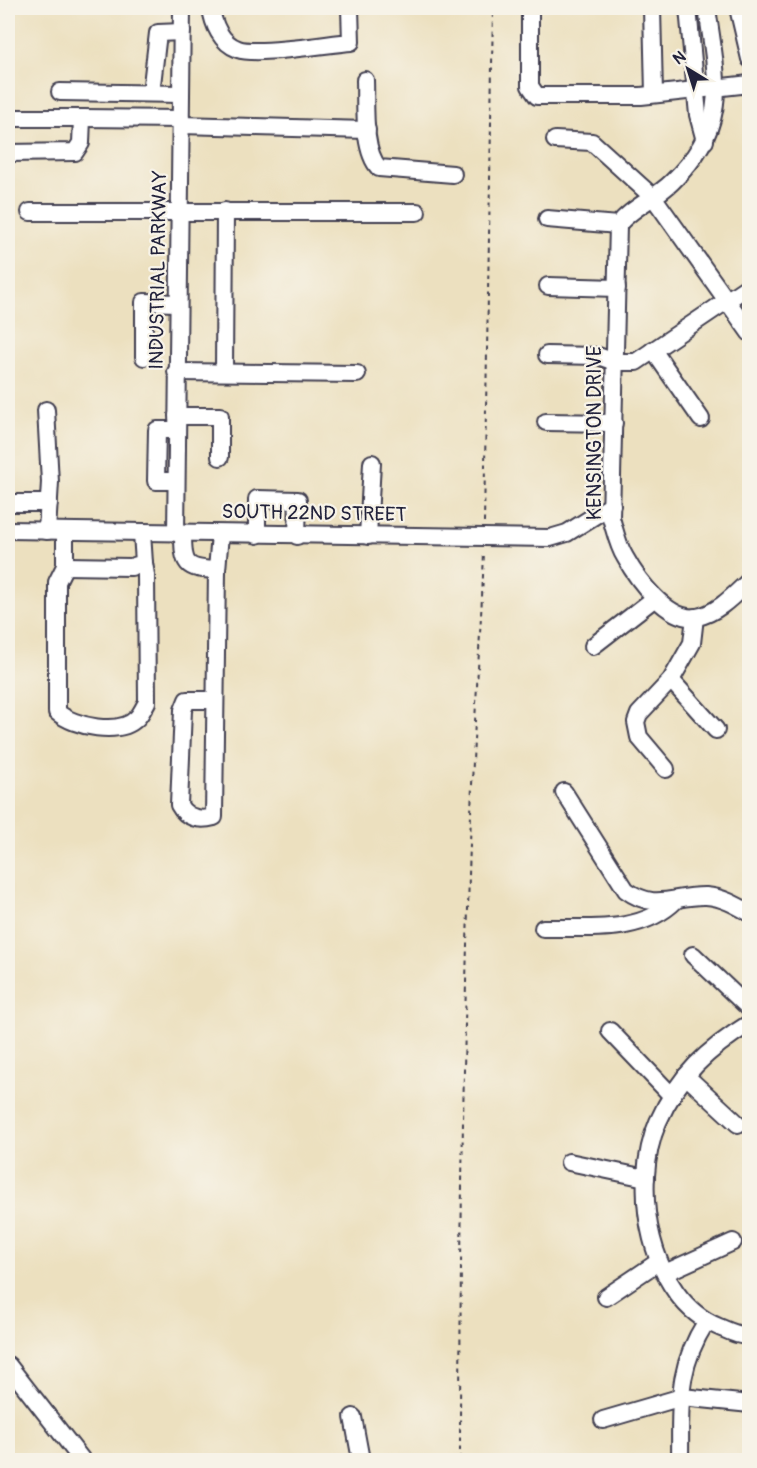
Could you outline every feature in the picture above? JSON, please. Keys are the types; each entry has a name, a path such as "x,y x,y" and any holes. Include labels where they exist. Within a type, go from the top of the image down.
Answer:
{"street":[{"path":"182,8 201,8"},
{"name":"INDUSTRIAL PARKWAY","path":"182,8 176,481 183,556 195,569 218,570"},
{"path":"211,8 212,19 227,42 242,50 258,50 351,42 350,8"},
{"path":"530,8 530,86 537,96 654,94 750,84"},
{"path":"652,8 654,94"},
{"path":"688,8 696,91 705,141"},
{"path":"547,219 618,225 654,198 679,174 705,141 714,118 718,89 707,8"},
{"path":"738,8 750,59"},
{"path":"151,93 158,33 182,32"},
{"path":"364,80 370,157 379,168 453,174"},
{"path":"60,92 181,94"},
{"path":"8,118 82,117 367,130"},
{"path":"8,153 75,152 81,143 82,117"},
{"path":"555,140 592,142 654,198 750,333"},
{"path":"30,212 417,212"},
{"path":"224,372 225,212"},
{"name":"KENSINGTON DRIVE","path":"618,225 611,518 624,557 655,598 671,612 695,617"},
{"path":"547,355 598,356 615,362 636,362 750,285"},
{"path":"548,286 617,288"},
{"path":"144,357 144,302 177,303"},
{"path":"653,350 701,418"},
{"path":"176,372 357,374"},
{"path":"46,410 49,503 47,531"},
{"path":"177,423 220,416 220,457"},
{"path":"546,422 614,423"},
{"path":"368,536 372,462"},
{"path":"257,535 257,499 298,500 297,536"},
{"path":"8,505 10,503 49,503"},
{"name":"SOUTH 22ND STREET","path":"8,530 550,538 567,533 612,505"},
{"path":"65,532 65,566 57,582 57,712 82,726 114,727 129,724 137,718 147,702 146,575 142,533"},
{"path":"215,699 187,700 183,710 179,805 190,818 214,817 220,534"},
{"path":"65,566 131,567 144,563"},
{"path":"666,769 635,730 639,714 671,680 692,644 695,617 718,608 750,580"},
{"path":"593,646 655,598"},
{"path":"671,680 716,730"},
{"path":"564,792 626,890 639,899 656,903 707,896 730,901 750,913"},
{"path":"543,928 624,926 664,912 675,900"},
{"path":"693,955 750,1009"},
{"path":"750,1023 716,1044 686,1076 672,1096 657,1124 646,1178 650,1226 661,1268 672,1288 706,1322 742,1336 750,1335"},
{"path":"610,1031 672,1096"},
{"path":"686,1076 738,1124"},
{"path":"569,1162 646,1178"},
{"path":"606,1297 661,1268 733,1242"},
{"path":"680,1461 686,1360 706,1322"},
{"path":"8,1365 82,1461"},
{"path":"603,1420 682,1397 750,1404"},
{"path":"353,1418 361,1461"}],"path":[{"path":"460,1461 463,1065 472,782 480,664 484,536 493,8"}]}
